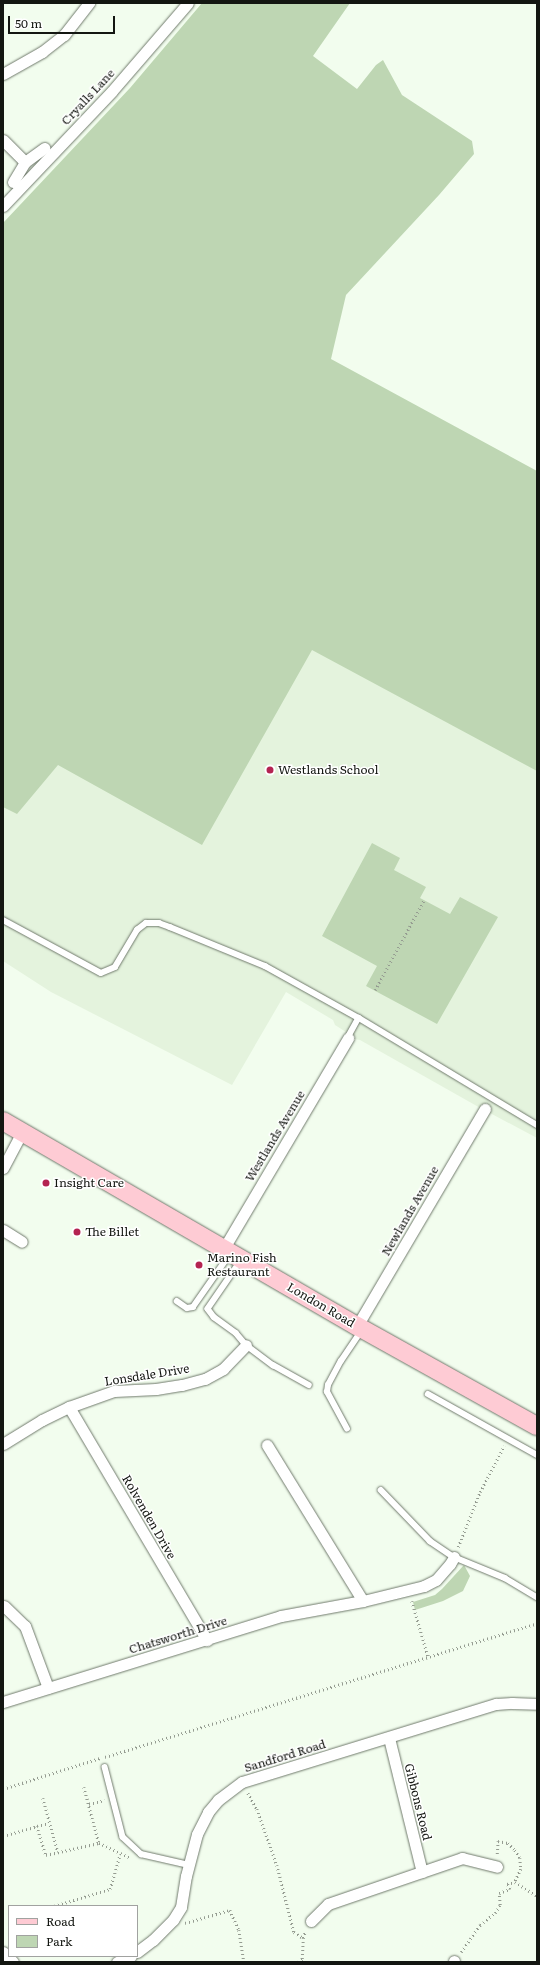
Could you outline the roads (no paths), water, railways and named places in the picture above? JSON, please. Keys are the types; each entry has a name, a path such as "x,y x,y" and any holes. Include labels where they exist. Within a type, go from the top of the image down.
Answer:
{"main road":[{"name":"London Road","path":"3,1121 360,1327 537,1426"}],"street":[{"path":"3,74 42,52 64,35 89,3"},
{"name":"Cryalls Lane","path":"3,206 112,91 188,3"},
{"path":"3,140 25,162"},
{"path":"13,182 25,162 44,148"},
{"name":"Westlands Avenue","path":"233,1253 348,1038"},
{"name":"Newlands Avenue","path":"360,1327 485,1109"},
{"path":"3,1168 22,1132"},
{"path":"3,1230 22,1242"},
{"name":"Lonsdale Drive","path":"3,1444 42,1420 69,1407 114,1391 156,1389 182,1385 205,1379 223,1369 246,1345"},
{"name":"Rolvenden Drive","path":"69,1407 207,1640"},
{"path":"267,1445 363,1601"},
{"name":"Chatsworth Drive","path":"3,1702 281,1616 363,1601 424,1586 436,1580 454,1557"},
{"path":"4,1606 25,1626 48,1688"},
{"name":"Sandford Road","path":"138,1951 168,1927 181,1907 197,1834 208,1812 218,1800 242,1782 496,1704 537,1704"},
{"name":"Gibbons Road","path":"389,1738 422,1872"},
{"path":"311,1921 328,1904 462,1858 497,1866"},
{"path":"3,1952 13,1962"},
{"path":"117,1962 129,1957"}],"lane":[{"path":"3,920 101,973 115,967 137,930 146,923 159,923 265,966 359,1018 537,1125"},
{"path":"348,1038 359,1018"},
{"path":"177,1301 187,1308 193,1307 233,1253"},
{"path":"233,1253 208,1309 214,1316 236,1333 246,1345 273,1365 309,1386"},
{"path":"347,1429 327,1392 328,1386 360,1327"},
{"path":"428,1394 537,1455"},
{"path":"381,1490 430,1541 454,1557 505,1578 537,1597"},
{"path":"105,1767 123,1837 141,1854 189,1865"}],"place":[{"name":"Westlands School","path":"270,770"},
{"name":"Insight Care","path":"46,1183"},
{"name":"The Billet","path":"77,1232"},
{"name":"Marino Fish Restaurant","path":"199,1265"}]}
